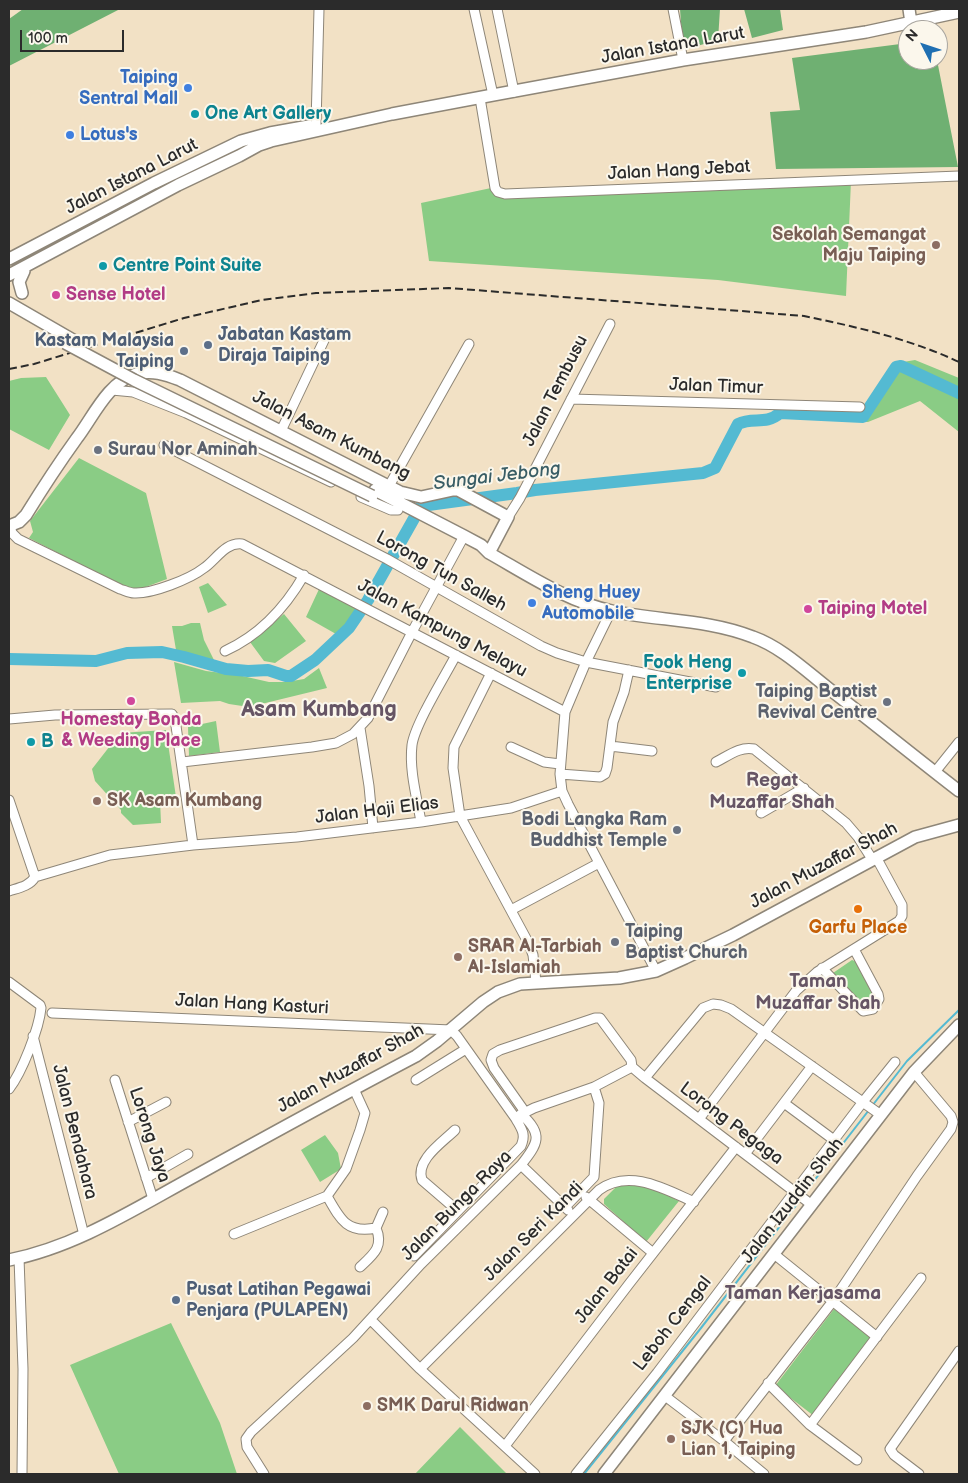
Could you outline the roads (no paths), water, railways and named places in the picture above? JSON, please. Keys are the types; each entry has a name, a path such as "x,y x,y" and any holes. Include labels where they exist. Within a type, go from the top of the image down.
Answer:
{"main road":[{"name":"Jalan Istana Larut","path":"921,20 959,12"},
{"name":"Jalan Istana Larut","path":"9,276 178,185 259,145 272,141 392,114 493,95 683,60 811,41 898,24"},
{"name":"Jalan Istana Larut","path":"9,260 241,141 316,124 392,114"},
{"name":"Jalan Istana Larut","path":"9,276 215,173 239,156"},
{"path":"22,293 19,282 24,270"},
{"name":"Jalan Asam Kumbang","path":"9,304 65,343 134,380 373,493"},
{"name":"Jalan Asam Kumbang","path":"9,304 80,344 405,511 462,539 481,545 489,553 568,596 611,611 700,623 745,634 767,643 814,677 959,791"},
{"name":"Jalan Asam Kumbang","path":"112,390 134,374 150,372 165,374 389,486 417,497 453,490 463,491 508,517"},
{"path":"9,526 19,522 26,515 64,454 112,390"},
{"name":"Jalan Tembusu","path":"489,553 508,517"},
{"name":"Jalan Muzaffar Shah","path":"14,1259 49,1249 84,1235 126,1214 416,1056 498,992 520,984 619,978 656,971 733,935 915,836 959,825"},
{"name":"Jalan Izuddin Shah","path":"604,1474 774,1254 802,1198 871,1109 914,1072 959,1026"}],"street":[{"path":"316,124 319,9"},
{"path":"474,9 493,95"},
{"path":"498,9 514,92"},
{"path":"674,9 683,60"},
{"name":"Jalan Hang Jebat","path":"480,98 495,188 498,192 505,194 959,176"},
{"name":"Jalan Tembusu","path":"508,517 526,487 610,324"},
{"path":"281,431 327,334"},
{"path":"389,486 469,344"},
{"name":"Jalan Asam Kumbang","path":"112,390 134,392 186,412 366,499 391,510 405,511"},
{"name":"Jalan Timur","path":"571,399 860,407"},
{"name":"Lorong Tun Salleh","path":"164,445 397,565 541,646 586,662 716,687"},
{"name":"Jalan Kampung Melayu","path":"9,526 12,533 18,539 120,589 135,593 155,589 187,578 202,570 230,545 238,543 253,548 564,712"},
{"path":"182,762 312,747 336,742 353,734 368,718 462,539"},
{"path":"225,651 246,640 269,622 288,600 304,575"},
{"path":"611,611 564,712 560,764 562,792 656,971"},
{"path":"421,822 411,761 412,742 456,655"},
{"path":"560,774 600,777 605,774 613,722 624,692 629,670"},
{"path":"491,673 459,736 453,751 453,768 460,816 529,944 533,955 536,982"},
{"path":"9,719 55,715 172,714 175,719 182,762 192,845"},
{"path":"360,728 373,828"},
{"path":"935,772 959,742"},
{"path":"610,746 652,751"},
{"path":"511,747 544,762 560,764"},
{"path":"699,1119 796,991 822,968 885,931 899,921 902,916 902,905 874,858 858,837 846,823 804,788 754,749 739,750 716,762"},
{"path":"760,813 804,788"},
{"name":"Jalan Haji Elias","path":"9,891 25,886 33,881 35,877 105,856 192,845 297,837 421,822 511,808 562,792"},
{"path":"9,800 35,877"},
{"path":"511,910 599,863"},
{"path":"822,968 836,981 856,1006 863,1011 874,1009 879,999 878,994 854,949"},
{"path":"9,982 52,1013"},
{"path":"645,1078 703,1008 708,1004 721,1005 731,1009 766,1032 871,1109"},
{"path":"9,1089 18,1075 33,1036 40,1013 40,1005"},
{"path":"38,1019 52,1013"},
{"name":"Jalan Hang Kasturi","path":"52,1013 450,1030"},
{"path":"595,1018 600,1018 631,1060 632,1067 594,1087 521,1115 491,1060 493,1054 500,1050 595,1018"},
{"name":"Jalan Bunga Raya","path":"264,1474 247,1447 246,1439 251,1432 316,1374 371,1320 421,1264 532,1152 536,1138 532,1124 521,1115 450,1030"},
{"name":"Jalan Bendahara","path":"33,1036 84,1235"},
{"path":"416,1080 466,1049"},
{"name":"Leboh Cengal","path":"576,1474 802,1198 834,1140 871,1109 895,1062"},
{"path":"745,1154 812,1066"},
{"name":"Lorong Pegaga","path":"632,1067 802,1198"},
{"path":"724,1441 833,1301 917,1176 952,1128 951,1116 914,1072"},
{"name":"Lorong Jaya","path":"115,1080 153,1199"},
{"path":"565,1207 591,1181 596,1171 598,1104 594,1087"},
{"path":"234,1234 327,1196 346,1169 365,1112 354,1089"},
{"path":"128,1122 166,1102"},
{"path":"784,1103 834,1140"},
{"name":"Jalan Bunga Raya","path":"414,1256 521,1146 524,1133 521,1115"},
{"path":"455,1130 428,1156 421,1166 420,1175 422,1180 458,1211"},
{"name":"Jalan Batai","path":"505,1446 736,1147"},
{"path":"146,1178 188,1154"},
{"path":"521,1165 574,1214"},
{"name":"Jalan Seri Kandi","path":"420,1369 605,1185 626,1180 652,1183 694,1202"},
{"path":"580,1192 653,1253"},
{"path":"327,1196 344,1222 352,1228 367,1230 376,1228"},
{"path":"360,1267 371,1257 379,1245 380,1238 376,1228 383,1212"},
{"path":"774,1254 878,1337"},
{"path":"14,1259 23,1369 22,1474"},
{"path":"810,1425 921,1278"},
{"path":"371,1320 420,1369 535,1474"},
{"path":"919,1474 894,1455 890,1449 959,1351"},
{"path":"768,1383 810,1425 857,1460"},
{"path":"665,1396 764,1474"}],"waterway":[{"name":"Sungai Jebong","path":"9,659 96,661 127,653 162,652 226,669 268,670 291,676 315,660 349,628 368,600 421,506 535,490 703,473 715,468 738,424 743,422 769,419 780,413 863,417 896,367 901,366 959,393"},
{"path":"872,1106 907,1061 959,1010"},
{"path":"803,1195 869,1110"},
{"path":"584,1474 801,1199"}],"railway":[{"path":"9,369 34,364 184,318 262,300 316,293 449,288 804,316 902,340 959,362"}],"place":[{"name":"Taiping Sentral Mall","path":"188,88"},
{"name":"One Art Gallery","path":"195,114"},
{"name":"Lotus's","path":"70,135"},
{"name":"Sekolah Semangat Maju Taiping","path":"936,245"},
{"name":"Centre Point Suite","path":"103,266"},
{"name":"Sense Hotel","path":"56,295"},
{"name":"Jabatan Kastam Diraja Taiping","path":"208,345"},
{"name":"Kastam Malaysia Taiping","path":"184,351"},
{"name":"Surau Nor Aminah","path":"98,450"},
{"name":"Sheng Huey Automobile","path":"532,603"},
{"name":"Taiping Motel","path":"808,609"},
{"name":"Fook Heng Enterprise","path":"742,673"},
{"name":"Homestay Bonda & Weeding Place","path":"131,701"},
{"name":"Taiping Baptist Revival Centre","path":"887,702"},
{"name":"B","path":"31,742"},
{"name":"SK Asam Kumbang","path":"97,801"},
{"name":"Bodi Langka Ram Buddhist Temple","path":"677,830"},
{"name":"Garfu Place","path":"858,909"},
{"name":"Taiping Baptist Church","path":"615,942"},
{"name":"SRAR Al-Tarbiah Al-Islamiah","path":"458,957"},
{"name":"Pusat Latihan Pegawai Penjara (PULAPEN)","path":"176,1300"},
{"name":"SMK Darul Ridwan","path":"367,1406"},
{"name":"SJK (C) Hua Lian 1, Taiping","path":"671,1439"}],"district":[{"name":"Asam Kumbang","path":"319,710"},
{"name":"Regat Muzaffar Shah","path":"772,792"},
{"name":"Taman Muzaffar Shah","path":"818,993"},
{"name":"Taman Kerjasama","path":"803,1294"}]}
